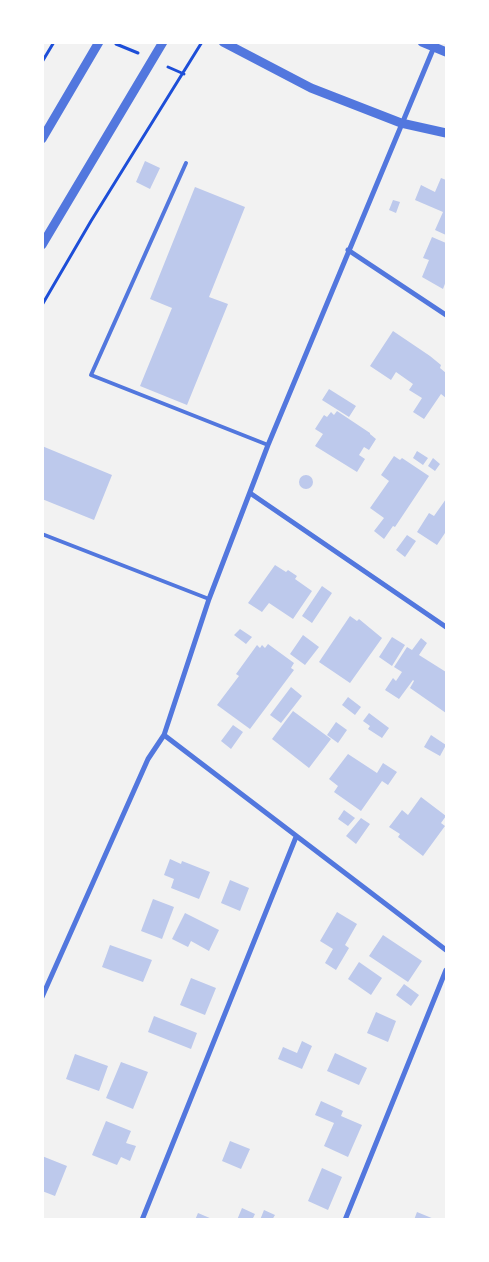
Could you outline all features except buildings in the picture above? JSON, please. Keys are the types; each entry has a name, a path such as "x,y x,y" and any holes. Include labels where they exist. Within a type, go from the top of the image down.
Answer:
{"street":[{"path":"42,139 99,42"},
{"path":"42,245 164,42"},
{"path":"223,42 311,88 401,123 446,134"},
{"path":"422,42 446,52"},
{"path":"42,996 148,759 164,735 210,599 268,446 434,47"},
{"path":"348,250 446,315"},
{"path":"250,493 446,627"},
{"path":"164,735 446,950"},
{"path":"142,1220 296,837"},
{"path":"345,1220 446,970"}],"lane":[{"path":"186,164 91,375 268,446"},
{"path":"42,534 210,599"}],"path":[{"path":"42,62 54,42"},
{"path":"42,305 91,221 202,42"}]}
